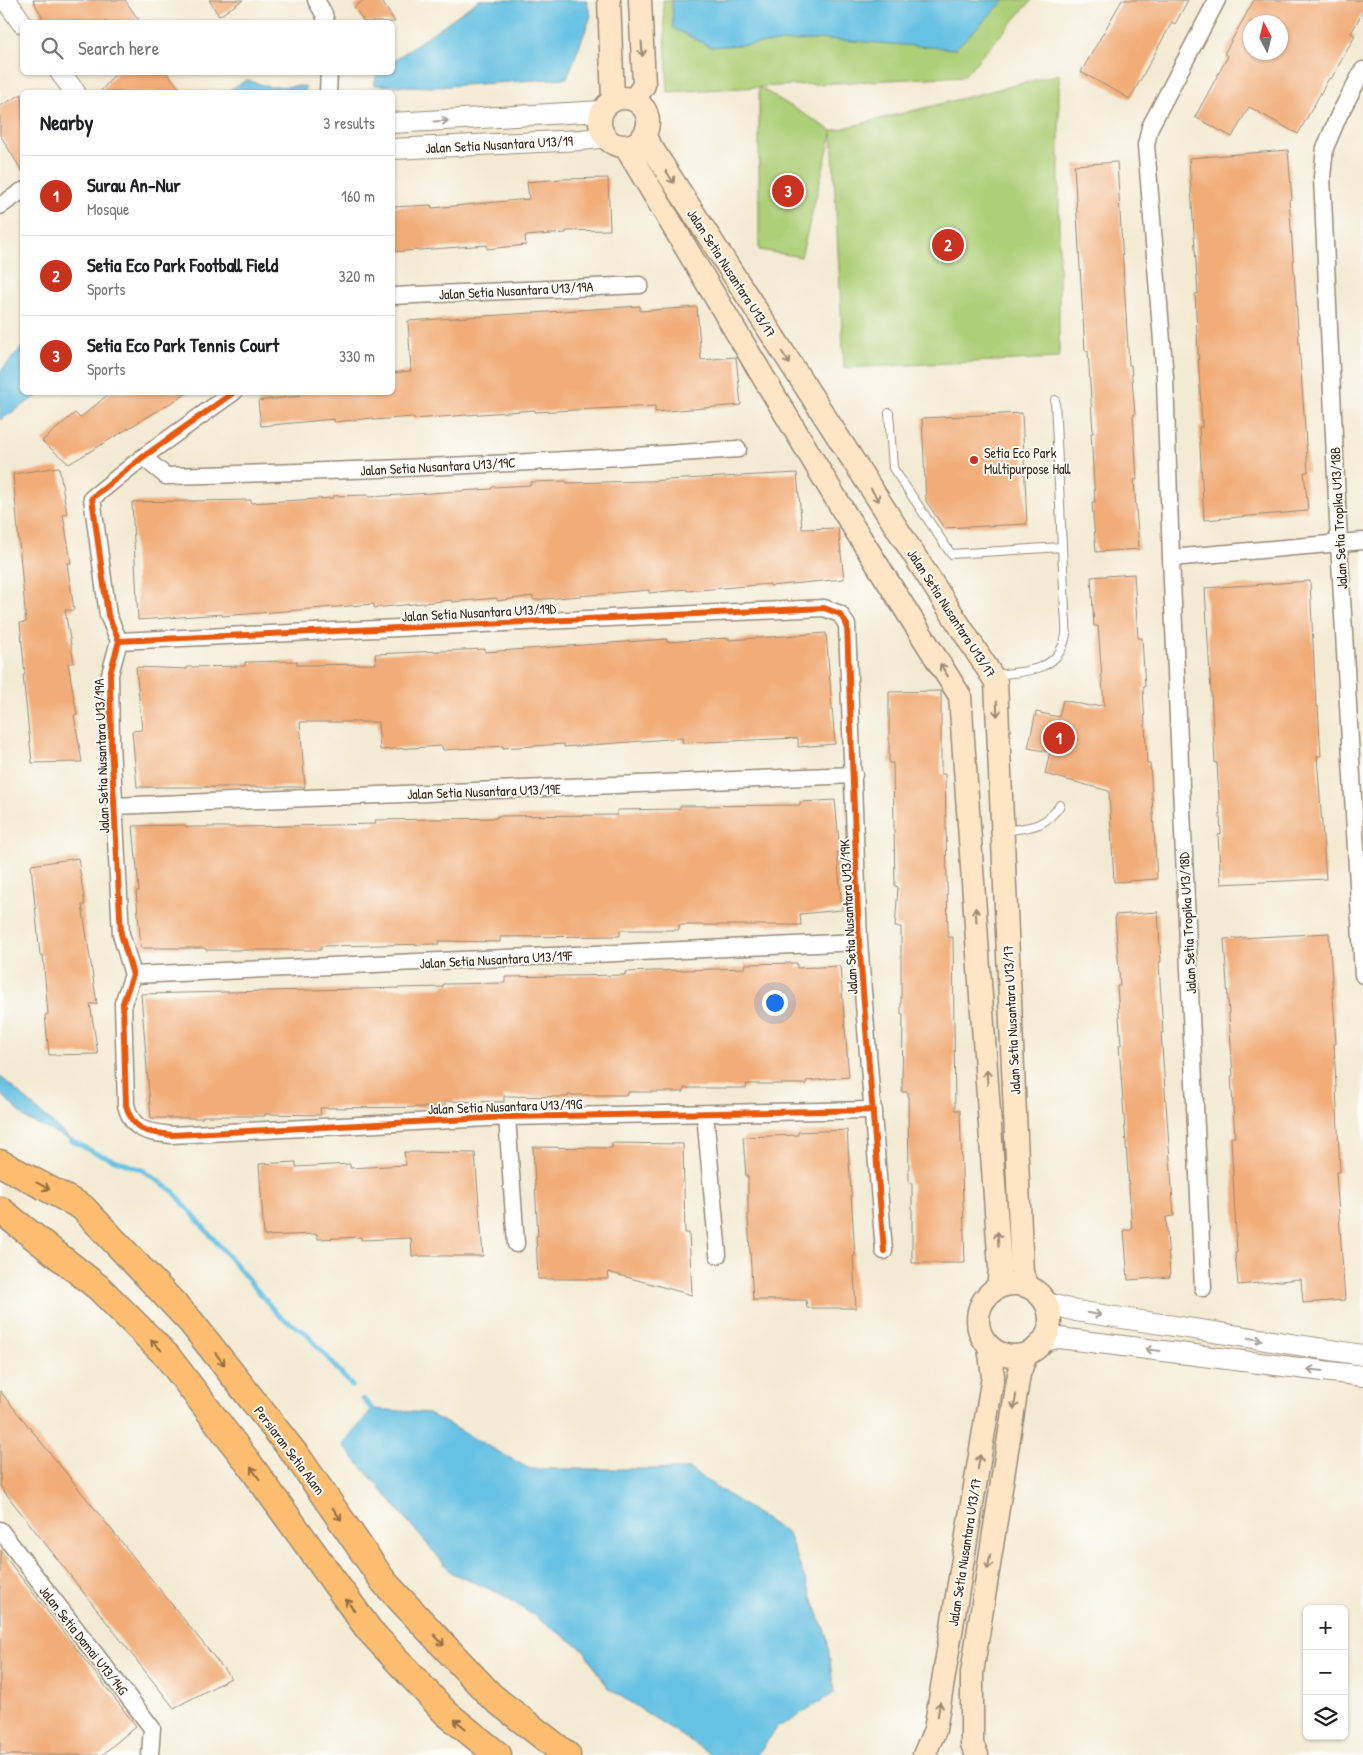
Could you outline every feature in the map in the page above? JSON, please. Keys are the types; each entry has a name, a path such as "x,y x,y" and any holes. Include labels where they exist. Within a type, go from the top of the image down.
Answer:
{"highway":[{"name":"Persiaran Setia Alam","path":"0,1163 82,1207 191,1322 299,1459 384,1582 492,1696 567,1755"},
{"path":"0,1210 99,1288 167,1356 247,1461 369,1630 446,1713 498,1755"}],"main road":[{"path":"609,0 616,104"},
{"path":"616,104 643,107 648,116 648,127 625,140 600,128 616,104 644,85 640,0"},
{"name":"Jalan Setia Nusantara U13/17","path":"625,140 996,682 1022,1273 1028,1286"},
{"name":"Jalan Setia Nusantara U13/17","path":"625,140 844,512 960,696 1000,1269 998,1288"},
{"path":"1007,1284 1028,1286 1042,1296 1047,1304 1051,1322 1049,1332 1044,1341 1026,1355 1017,1357 997,1353 982,1338 978,1327 981,1304 988,1295 998,1288 1007,1284"},
{"name":"Jalan Setia Nusantara U13/17","path":"924,1755 936,1730 992,1376 989,1347"},
{"name":"Jalan Setia Nusantara U13/17","path":"976,1755 972,1744 972,1673 1019,1374 1026,1355"}],"street":[{"path":"6,0 21,20"},
{"name":"Jalan Setia Tropika U13/18D","path":"1204,1288 1171,558 1165,378 1146,145 1150,126 1217,0"},
{"path":"319,1 325,20"},
{"name":"Jalan Setia Tropika U13/18B","path":"1363,70 1339,115 1325,148 1322,178 1339,543 1361,904 1363,975"},
{"path":"62,75 74,90"},
{"path":"328,75 328,90"},
{"name":"Jalan Setia Nusantara U13/19","path":"395,123 616,104"},
{"name":"Jalan Setia Nusantara U13/19","path":"395,149 582,140 625,140"},
{"path":"0,206 20,192"},
{"name":"Jalan Setia Nusantara U13/19A","path":"395,296 640,285"},
{"path":"119,641 108,615 92,498 144,457 230,395"},
{"name":"Jalan Setia Nusantara U13/19C","path":"144,457 166,476 307,472 594,459 738,449"},
{"path":"1171,558 1363,541"},
{"name":"Jalan Setia Nusantara U13/19D","path":"119,641 824,608 840,614"},
{"name":"Jalan Setia Nusantara U13/19K","path":"840,614 847,625 860,942 884,1251"},
{"name":"Jalan Setia Nusantara U13/19A","path":"119,641 110,674 111,744 121,934 134,975"},
{"name":"Jalan Setia Nusantara U13/19E","path":"114,806 854,775"},
{"name":"Jalan Setia Nusantara U13/19F","path":"134,975 860,942"},
{"name":"Jalan Setia Nusantara U13/19G","path":"134,975 123,1003 126,1105 129,1117 138,1127 154,1133 172,1134 507,1117 874,1110"},
{"path":"705,1114 718,1255"},
{"path":"507,1117 516,1244"},
{"path":"1047,1304 1076,1311 1363,1355"},
{"path":"1044,1341 1059,1338 1363,1376"},
{"name":"Jalan Setia Damai U13/14G","path":"0,1530 152,1728 150,1755"}],"lane":[{"path":"992,675 1038,669 1055,658 1063,646 1066,626 1055,400"},
{"path":"889,414 893,468 951,554 1062,547"},
{"path":"1002,831 1038,826 1046,822 1060,805"}],"green space":[{"path":"663,0 1032,0 964,76 668,92"},
{"path":"1059,74 1059,358 844,368 832,133 801,257 759,250 759,87 832,131"}],"water":[{"path":"479,0 586,0 591,16 567,78 434,87 374,85 376,75 395,75 395,60"},
{"path":"672,0 1005,0 955,49 826,39 711,47 673,28"},
{"path":"247,80 270,87 305,86 305,90 230,90"},
{"path":"20,349 20,395 39,395 0,420 0,372"},
{"path":"0,1076 71,1140 26,1119 0,1093"},
{"path":"372,1409 428,1413 530,1469 689,1469 788,1534 827,1637 834,1693 777,1728 757,1755 712,1755 608,1688 583,1649 503,1595 452,1573 343,1445"}],"building":[{"path":"33,0 125,0 139,20 44,20"},
{"path":"209,0 243,0 219,16"},
{"path":"364,0 381,0 394,20 363,20 354,7"},
{"path":"1122,0 1188,0 1175,24 1172,22 1130,99 1081,72"},
{"path":"1254,0 1363,0 1363,12 1351,33 1355,36 1298,134 1249,107 1232,137 1195,117 1228,56 1224,54 1243,20 1243,60 1288,60 1288,15 1246,15"},
{"path":"114,75 169,75 181,90 102,90"},
{"path":"20,95 20,168 0,135 0,106"},
{"path":"1288,150 1292,199 1289,199 1308,472 1304,472 1308,511 1204,520 1199,427 1202,427 1195,294 1198,294 1189,158"},
{"path":"1117,162 1129,365 1131,365 1135,415 1133,415 1137,480 1134,480 1139,549 1096,552 1092,502 1095,502 1091,433 1093,433 1088,351 1085,351 1074,165"},
{"path":"608,178 610,230 566,231 566,233 525,236 526,245 487,249 487,245 395,252 395,207 431,205 432,208 529,199 527,182"},
{"path":"640,306 640,311 697,307 701,360 736,357 741,405 655,412 655,406 535,412 535,410 413,419 413,417 373,420 373,418 334,422 334,419 261,426 258,401 300,395 395,395 395,373 411,371 408,321"},
{"path":"107,395 184,395 69,464 42,441 75,413 80,418"},
{"name":"Setia Eco Park Multipurpose Hall","path":"1022,413 1027,524 944,528 926,501 922,418"},
{"path":"59,467 67,514 63,514 71,563 67,563 74,610 65,610 74,663 68,663 77,715 74,715 82,762 32,763 20,623 26,622 13,474"},
{"path":"797,473 802,529 838,528 844,579 687,591 687,589 649,593 649,590 533,600 533,596 497,601 497,598 452,602 452,600 374,608 374,604 222,616 222,614 138,620 132,502 251,500 251,503 333,498 333,496 368,495 369,497 492,489 492,487 531,485 531,482 647,481"},
{"path":"1134,574 1138,638 1142,638 1147,764 1150,764 1157,879 1114,882 1109,791 1045,774 1050,752 1028,748 1036,712 1059,717 1063,700 1089,706 1104,705 1098,626 1094,626 1091,577"},
{"path":"1310,581 1316,706 1318,706 1321,756 1317,756 1326,879 1221,884 1218,835 1221,834 1205,588"},
{"path":"826,633 835,744 798,747 798,738 683,743 682,738 564,747 564,744 443,750 442,746 380,750 378,722 300,722 305,787 137,787 132,731 142,730 136,667 187,669 187,667 245,666 245,662 297,661 297,665 376,664 375,654 485,649 485,652 667,639 667,642 729,638 729,640"},
{"path":"941,691 941,774 945,774 948,937 953,937 955,1110 960,1110 965,1263 912,1263 912,1183 909,1183 908,1092 902,1092 901,927 895,927 898,887 895,886 893,763 889,763 889,692"},
{"path":"835,800 840,852 837,852 842,910 800,914 801,925 679,925 679,930 620,930 620,936 500,937 500,942 439,941 439,944 321,946 321,950 141,948 136,891 139,891 133,826 244,827 376,824 375,820 617,815 617,810 680,809 680,806 800,805 800,802"},
{"path":"78,858 85,905 82,905 97,1004 90,1004 98,1054 49,1055 45,1015 48,1014 43,955 40,955 31,865"},
{"path":"1158,912 1163,1033 1161,1033 1174,1216 1166,1217 1170,1277 1128,1280 1124,1230 1132,1230 1119,1045 1121,1045 1117,986 1120,986 1115,915"},
{"path":"1329,933 1336,1044 1334,1044 1340,1172 1336,1172 1345,1300 1303,1303 1301,1279 1238,1285 1231,1137 1235,1137 1231,1076 1233,1076 1224,939"},
{"path":"797,963 797,968 840,966 849,1077 806,1081 806,1084 746,1084 747,1088 684,1088 684,1092 628,1092 628,1095 568,1095 568,1097 504,1096 504,1102 445,1101 445,1107 320,1108 321,1115 265,1114 265,1116 151,1118 141,994 443,987 443,984 505,983 505,977 625,975 625,972 745,968 744,964"},
{"path":"847,1130 855,1256 853,1256 856,1308 807,1308 806,1300 753,1300 748,1218 748,1176 746,1176 743,1137 798,1135 798,1132"},
{"path":"612,1143 683,1144 685,1233 689,1233 692,1295 608,1272 609,1279 538,1279 536,1236 538,1236 533,1147 612,1148"},
{"path":"404,1152 475,1153 483,1256 412,1256 411,1238 361,1240 361,1237 318,1239 317,1234 264,1236 259,1164 296,1162 296,1167 350,1164 350,1168 406,1165"},
{"path":"0,1391 231,1678 174,1708 0,1486"},
{"path":"0,1550 136,1726 102,1755 0,1755"}],"waterway":[{"path":"71,1140 93,1152 142,1170 173,1191 279,1316 306,1333 352,1386"},
{"path":"363,1399 372,1409"}],"cycle path":[{"path":"230,395 143,457 92,498 108,615 119,641 110,674 111,744 121,934 133,975 123,1003 126,1105 129,1114 137,1126 155,1133 172,1135 507,1117 874,1110"},
{"path":"119,641 824,608 840,614 847,625 859,942 884,1251"}],"place":[{"name":"Setia Eco Park Tennis Court","path":"788,191"},
{"name":"Setia Eco Park Football Field","path":"948,245"},
{"name":"Setia Eco Park Multipurpose Hall","path":"974,460"},
{"name":"Surau An-Nur","path":"1059,738"}]}
